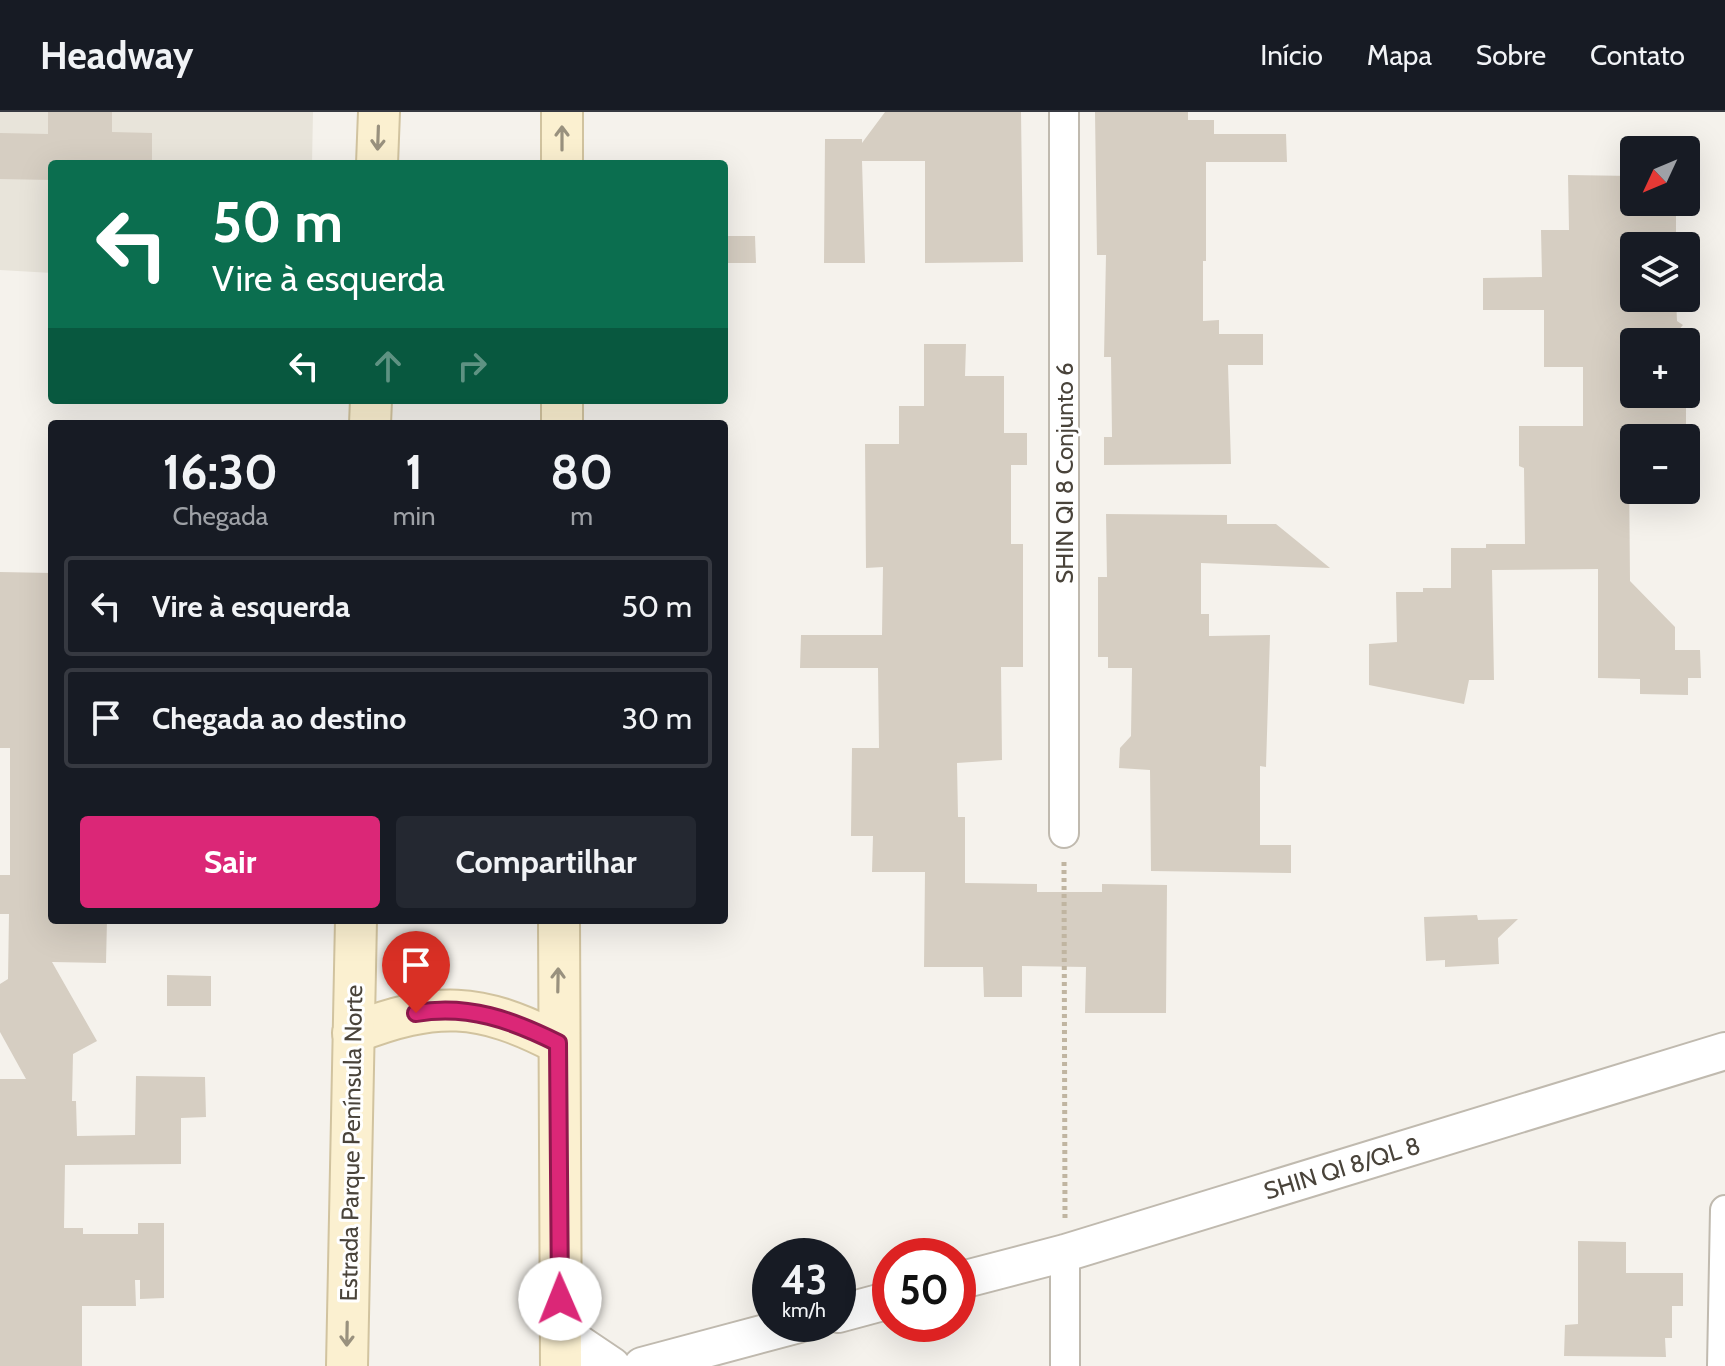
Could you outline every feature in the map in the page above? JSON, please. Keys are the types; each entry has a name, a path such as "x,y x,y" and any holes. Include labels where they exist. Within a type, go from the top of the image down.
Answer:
{"main road":[{"path":"377,160 379,112"},
{"path":"562,112 562,160"},
{"name":"Estrada Parque Península Norte","path":"347,1366 356,924"},
{"path":"559,924 560,1348"},
{"path":"353,1033 394,1017 439,1009 484,1013 520,1024 558,1043"}],"street":[{"name":"SHIN QI 8 Conjunto 6","path":"1064,112 1064,833"},
{"name":"SHIN QI 8/QL 8","path":"976,1276 1065,1253 1725,1051"},
{"path":"1722,1366 1725,1210"},
{"path":"1065,1253 1065,1366"},
{"path":"642,1366 752,1337"},
{"path":"560,1348 612,1366"}],"path":[{"path":"1064,833 1065,1253"}],"shaded area":[{"path":"0,112 313,112 312,160 48,160 48,273 0,270"}],"building":[{"path":"48,112 112,112 112,132 152,133 152,160 48,160 48,180 0,179 0,133 48,134"},
{"path":"885,112 1021,112 1023,262 925,263 925,161 862,161 865,263 824,263 825,139 862,139 862,143"},
{"path":"1095,112 1188,112 1188,120 1214,120 1214,134 1286,134 1287,162 1206,162 1203,321 1219,320 1219,334 1263,334 1263,365 1228,365 1231,464 1104,465 1104,437 1112,437 1111,357 1104,357 1106,255 1097,255"},
{"path":"1568,175 1620,176 1620,216 1676,216 1676,232 1620,232 1620,312 1677,312 1677,321 1683,325 1680,328 1620,328 1620,408 1686,408 1686,424 1620,424 1620,504 1629,504 1630,581 1675,627 1675,650 1700,650 1701,678 1688,678 1688,695 1640,694 1640,679 1598,678 1598,569 1492,570 1494,680 1469,680 1464,704 1369,685 1369,644 1397,642 1396,592 1451,588 1451,548 1525,544 1524,468 1519,466 1519,426 1583,426 1583,367 1544,367 1544,310 1483,310 1483,278 1542,277 1541,230 1569,230"},
{"path":"728,236 755,236 756,263 728,263"},
{"path":"924,344 966,344 965,376 1004,376 1004,433 1027,433 1027,465 1011,465 1011,544 1023,544 1023,667 1001,667 1002,760 957,763 958,817 965,817 965,883 1037,884 1037,892 1102,892 1102,884 1167,885 1166,1013 1085,1013 1086,967 1022,966 1022,997 984,997 983,967 924,967 925,872 872,872 873,836 851,836 852,748 879,748 878,668 800,668 801,635 882,635 883,567 866,568 865,444 899,444 899,406 924,406"},
{"path":"1106,514 1227,515 1227,524 1276,524 1330,568 1201,563 1201,614 1209,614 1209,636 1270,635 1266,767 1260,766 1260,845 1291,845 1291,873 1151,871 1150,770 1119,768 1120,748 1131,736 1132,668 1108,668 1108,657 1098,657 1098,577 1107,577"},
{"path":"0,572 48,573 48,924 107,924 106,963 52,962 97,1041 73,1054 72,1101 76,1101 77,1136 135,1135 136,1076 205,1077 206,1117 181,1118 181,1164 65,1165 64,1228 83,1228 83,1234 138,1234 138,1223 164,1223 164,1298 140,1299 140,1280 135,1280 136,1306 82,1306 82,1366 0,1366 0,1079 26,1079 0,1032 0,984 8,979 9,914 0,914 0,875 10,875 10,748 0,748"},
{"path":"1477,915 1478,920 1518,919 1498,938 1499,964 1445,967 1445,960 1426,961 1424,917"},
{"path":"167,975 211,976 211,1006 167,1006"},
{"path":"1578,1241 1626,1242 1626,1273 1683,1273 1683,1306 1672,1306 1672,1338 1665,1338 1666,1357 1564,1356 1565,1325 1578,1324"}],"route":[{"path":"416,1013 439,1009 484,1013 520,1024 558,1043 560,1299"}]}
